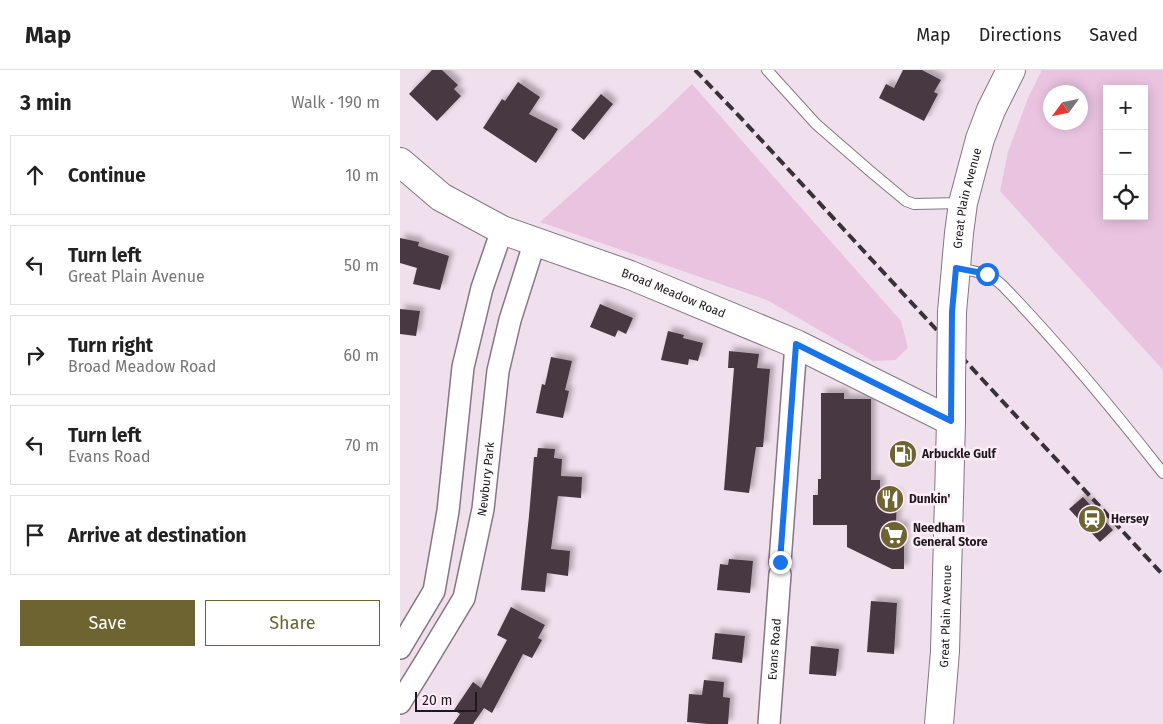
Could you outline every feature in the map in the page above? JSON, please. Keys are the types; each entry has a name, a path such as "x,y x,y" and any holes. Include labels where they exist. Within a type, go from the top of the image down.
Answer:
{"main road":[{"name":"Great Plain Avenue","path":"939,724 945,651 952,312 963,203 980,139 991,110 1011,70"},
{"name":"Broad Meadow Road","path":"400,162 442,197 502,230 630,275 796,344 951,421"}],"street":[{"path":"400,648 434,591 448,511 463,367 482,288 502,230"},
{"name":"Newbury Park","path":"400,702 464,598 483,509 498,371 510,320 535,241"},
{"name":"Evans Road","path":"769,724 796,344"}],"lane":[{"path":"767,70 816,124 906,201 914,204 963,203"},
{"path":"956,268 987,274 996,279 1070,359 1163,473"}],"shaded area":[{"path":"1042,70 1163,70 1163,370 1000,191 1008,152 1028,98"},
{"path":"692,84 901,321 908,348 895,360 873,361 767,300 540,222 657,118"}],"building":[{"path":"432,70 442,70 458,85 454,89 461,96 437,121 409,94"},
{"path":"903,70 922,70 941,80 934,92 938,94 924,121 879,98 886,84 894,88"},
{"path":"518,82 540,97 529,114 558,129 536,163 483,128 502,99 505,101"},
{"path":"601,94 613,104 584,140 571,130"},
{"path":"400,238 419,242 418,246 449,256 440,290 413,284 417,268 400,263"},
{"path":"600,304 633,318 626,334 618,330 615,337 590,327"},
{"path":"400,309 420,311 416,336 400,334"},
{"path":"668,331 684,335 683,338 703,343 698,361 689,359 688,365 661,360"},
{"path":"729,351 759,354 757,368 770,369 763,447 756,447 749,493 724,490 734,368 728,368"},
{"path":"551,357 572,361 565,390 569,391 563,418 536,413 542,384 545,385"},
{"path":"821,393 844,393 844,399 871,399 871,480 880,480 880,494 897,494 896,525 904,525 904,569 892,569 847,547 847,525 813,525 813,495 818,495 818,479 821,479"},
{"path":"538,448 555,449 554,458 562,459 561,476 582,477 581,498 558,496 551,549 570,551 568,576 547,573 545,592 521,590 534,457 537,457"},
{"path":"1083,497 1113,530 1100,542 1069,509"},
{"path":"729,559 753,561 750,593 717,590 720,564 728,565"},
{"path":"871,601 897,603 894,654 867,652"},
{"path":"511,607 545,625 538,638 542,640 532,658 523,654 492,713 484,708 473,724 453,724 460,714 454,710 473,682 481,688 507,640 497,635"},
{"path":"715,633 745,636 742,663 712,659"},
{"path":"811,646 839,649 836,676 809,674"},
{"path":"704,680 724,682 723,697 730,698 728,724 687,722 689,694 702,695"}],"railway":[{"path":"695,70 1163,575"}],"place":[{"name":"Arbuckle Gulf","path":"903,454"},
{"name":"Dunkin'","path":"890,499"},
{"name":"Hersey","path":"1092,519"},
{"name":"Needham General Store","path":"894,535"}],"route":[{"path":"780,562 796,344 951,421 952,312 956,268 987,274"}]}
